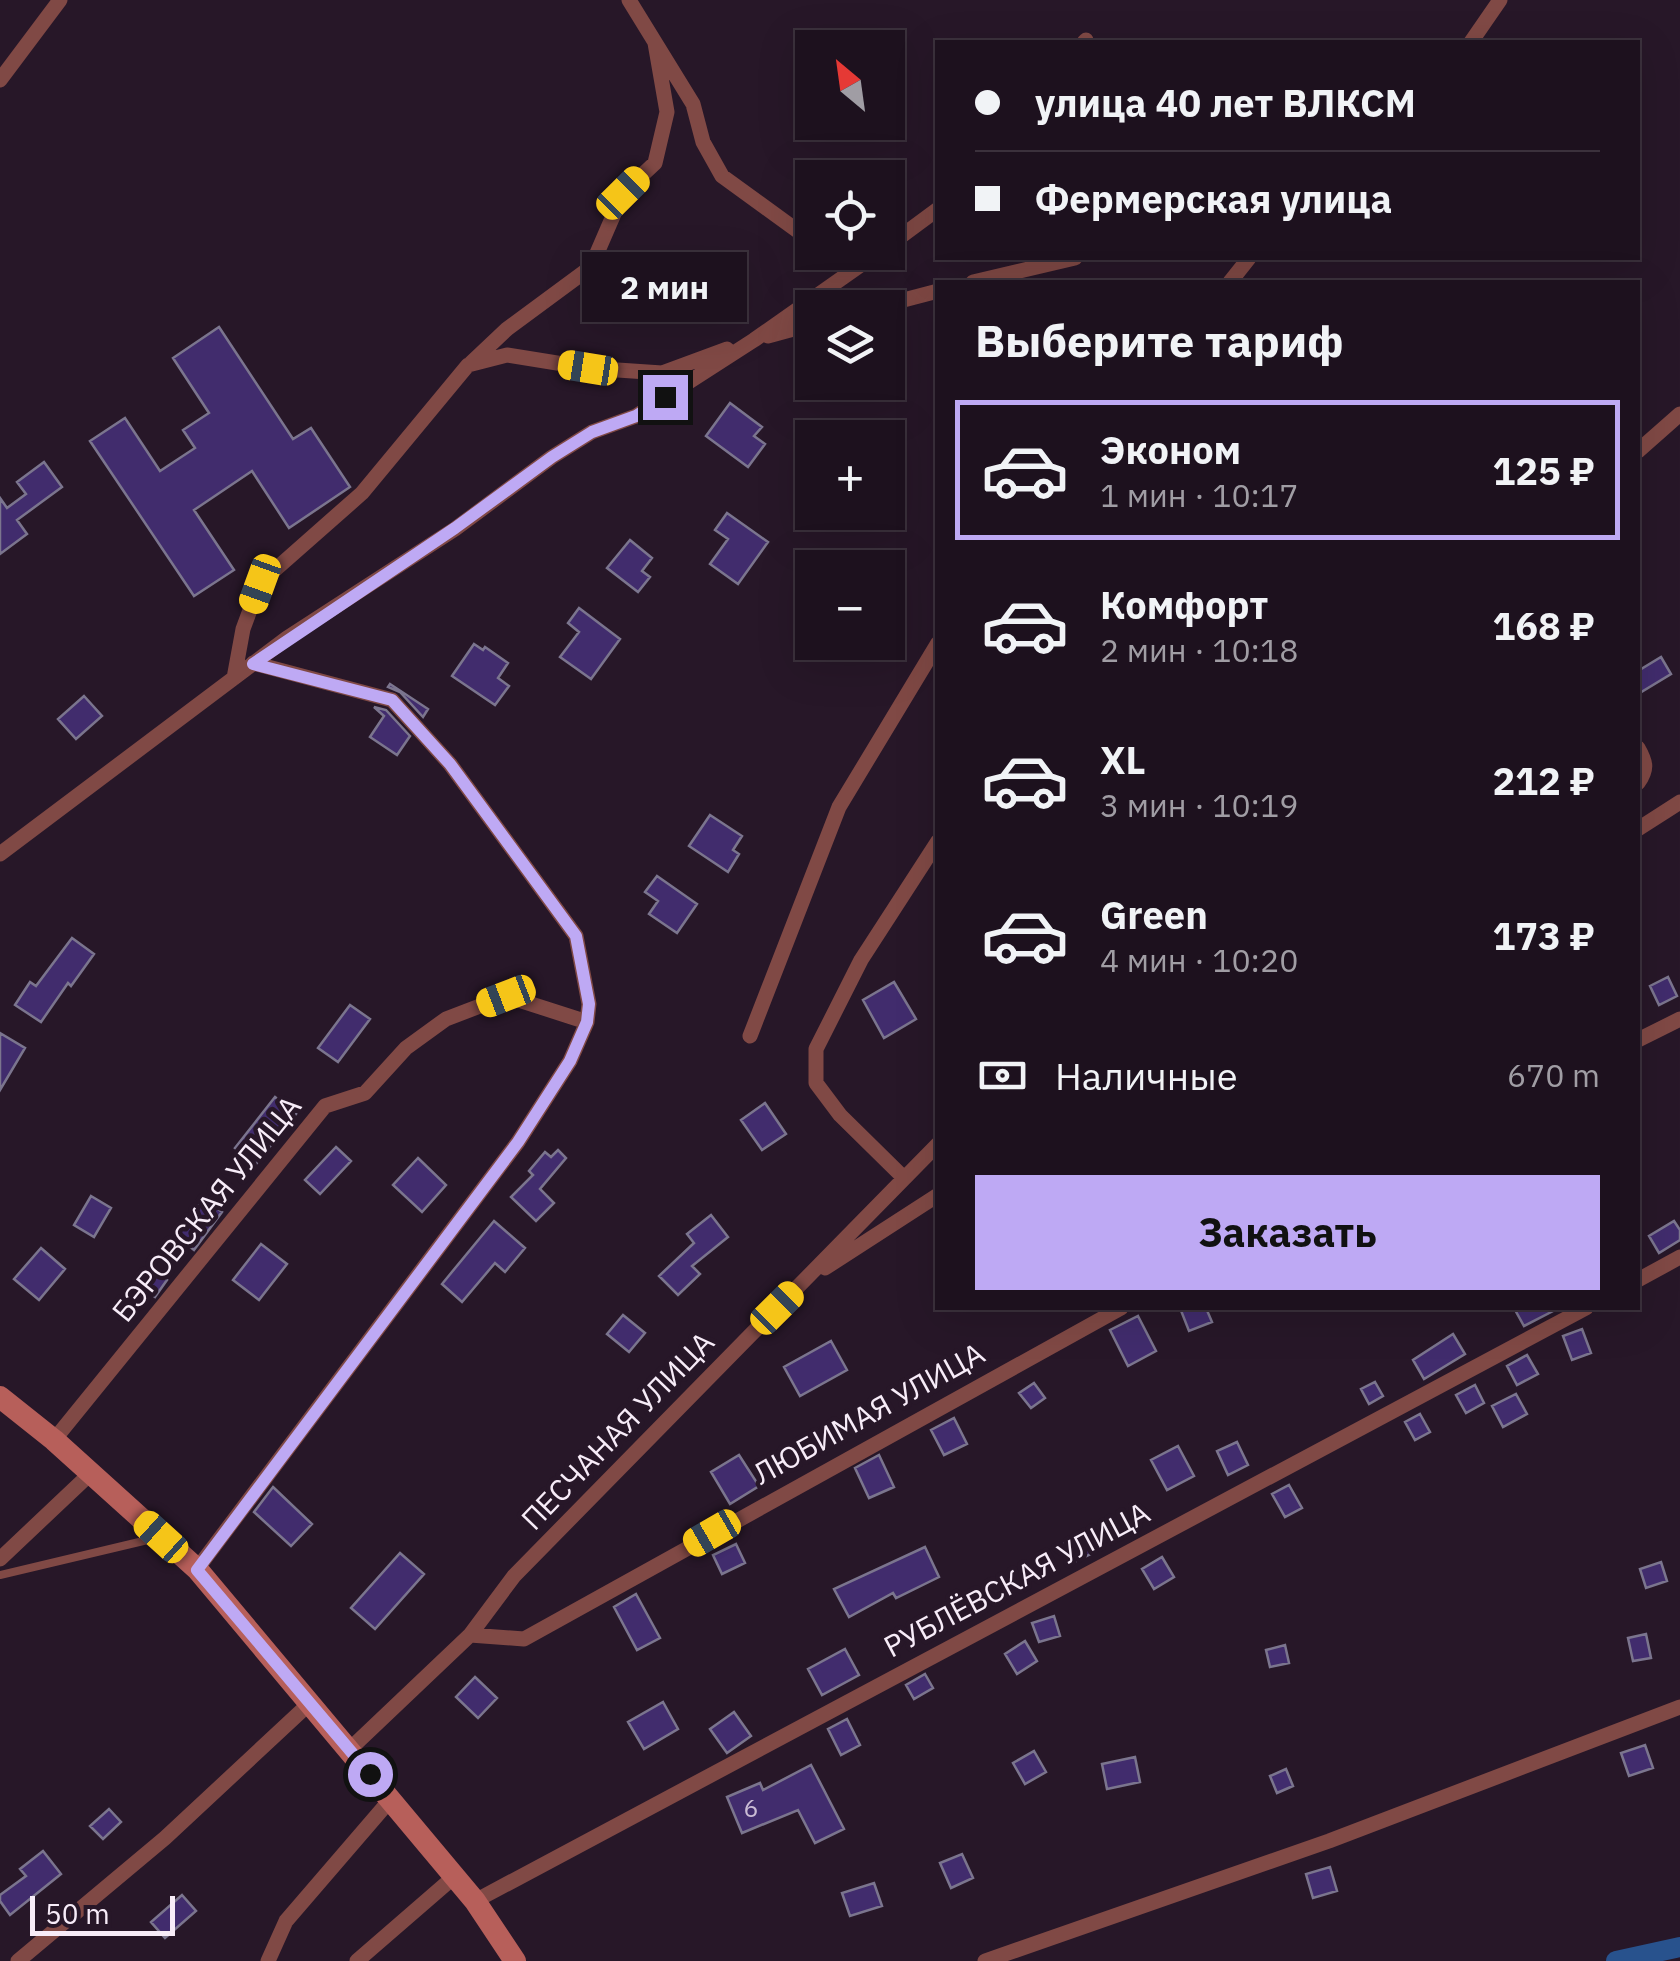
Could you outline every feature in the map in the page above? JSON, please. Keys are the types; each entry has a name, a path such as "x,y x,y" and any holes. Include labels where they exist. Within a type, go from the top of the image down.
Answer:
{"street":[{"path":"0,80 60,0"},
{"path":"629,0 692,104 703,142 722,176 795,229"},
{"path":"1472,40 1500,0"},
{"path":"234,678 243,630 260,584 362,492 468,366 507,329 591,267 623,193 654,163 667,112 655,42"},
{"path":"905,233 935,210"},
{"path":"982,280 1067,260"},
{"path":"1232,280 1248,260"},
{"path":"0,854 253,664 455,528 552,457 592,432 636,416 853,270"},
{"path":"905,300 935,292"},
{"path":"468,366 507,355 588,368 662,373 795,329"},
{"path":"1640,449 1680,414"},
{"path":"750,1036 839,807 935,648"},
{"path":"197,1570 518,1142 570,1061 587,1022 589,1004 576,936 450,764 392,700 253,664"},
{"path":"1640,752 1645,772 1640,780"},
{"path":"1640,828 1680,802"},
{"path":"904,1178 816,1084 816,1049 861,960 935,846"},
{"name":"БЭРОВСКАЯ УЛИЦА","path":"54,1440 325,1106 365,1092 406,1048 446,1019 506,996 587,1022"},
{"path":"1640,1039 1680,1019"},
{"name":"ПЕСЧАНАЯ УЛИЦА","path":"470,1634 514,1576 935,1147"},
{"path":"801,1284 935,1196"},
{"path":"1640,1279 1680,1257"},
{"name":"ЛЮБИМАЯ УЛИЦА","path":"470,1634 524,1640 1116,1310"},
{"name":"РУБЛЁВСКАЯ УЛИЦА","path":"474,1900 1582,1310"},
{"path":"0,1398 54,1440 197,1570 474,1900 515,1961"},
{"path":"0,1559 91,1473"},
{"path":"350,1750 470,1634"},
{"path":"18,1961 165,1838 311,1702"},
{"path":"986,1961 1329,1841 1680,1708"},
{"path":"268,1961 286,1920 391,1799"},
{"path":"357,1961 454,1876"}],"lane":[{"path":"0,1575 161,1537"}],"building":[{"path":"219,327 293,439 311,428 350,487 289,528 252,471 194,510 234,570 194,596 90,441 125,418 160,471 195,448 183,430 209,413 173,358"},
{"path":"730,403 762,427 754,436 765,444 748,467 706,436"},
{"path":"44,462 62,487 17,520 27,534 0,554 0,498 7,508 26,494 17,482"},
{"path":"727,513 768,542 738,584 710,564 728,539 715,530"},
{"path":"630,540 652,558 642,571 650,577 638,592 607,568"},
{"path":"579,608 620,639 591,679 560,657 579,632 568,623"},
{"path":"474,644 508,663 498,678 509,686 495,705 452,676"},
{"path":"1661,657 1671,674 1640,693 1640,670"},
{"path":"390,684 428,709 423,717 400,692 388,687"},
{"path":"84,696 102,716 76,739 58,719"},
{"path":"374,707 386,710 410,736 397,755 370,737 384,716"},
{"path":"710,815 742,836 733,850 739,854 728,872 689,846"},
{"path":"657,876 697,904 677,933 649,914 658,901 645,892"},
{"path":"72,938 94,954 41,1022 15,1005 30,982 36,986"},
{"path":"1668,977 1677,996 1659,1005 1650,986"},
{"path":"894,982 916,1019 884,1038 863,1000"},
{"path":"350,1005 370,1019 338,1062 318,1048"},
{"path":"0,1033 25,1048 0,1090"},
{"path":"275,1097 296,1114 256,1164 235,1148"},
{"path":"765,1103 786,1134 762,1150 741,1120"},
{"path":"336,1147 351,1161 320,1194 305,1180"},
{"path":"558,1150 566,1158 540,1189 554,1203 536,1221 511,1197 533,1175 529,1171 545,1152 551,1157"},
{"path":"418,1158 446,1185 422,1212 393,1185"},
{"path":"91,1196 111,1208 94,1237 74,1225"},
{"path":"204,1198 222,1212 194,1250 176,1236"},
{"path":"711,1215 728,1237 692,1266 700,1274 678,1295 659,1276 694,1243 687,1234"},
{"path":"494,1221 525,1248 505,1272 495,1263 462,1302 442,1284"},
{"path":"1674,1221 1680,1230 1680,1240 1659,1253 1649,1236"},
{"path":"261,1244 287,1264 259,1300 233,1280"},
{"path":"41,1248 65,1269 39,1300 14,1279"},
{"path":"149,1266 167,1280 155,1297 136,1283"},
{"path":"1181,1310 1207,1310 1212,1322 1189,1331"},
{"path":"1515,1310 1555,1310 1524,1326"},
{"path":"623,1315 645,1333 629,1352 607,1334"},
{"path":"1138,1316 1156,1351 1128,1366 1110,1330"},
{"path":"1582,1329 1591,1353 1572,1360 1563,1336"},
{"path":"1453,1334 1465,1354 1424,1379 1413,1360"},
{"path":"831,1341 847,1370 800,1396 784,1367"},
{"path":"1527,1355 1538,1374 1517,1385 1507,1366"},
{"path":"1375,1382 1383,1396 1369,1404 1361,1389"},
{"path":"1034,1383 1045,1398 1031,1408 1019,1393"},
{"path":"1475,1385 1484,1403 1466,1413 1456,1395"},
{"path":"1516,1394 1527,1414 1503,1427 1492,1406"},
{"path":"1420,1414 1430,1432 1415,1440 1405,1422"},
{"path":"954,1418 967,1444 944,1455 931,1430"},
{"path":"1237,1442 1248,1465 1228,1475 1217,1451"},
{"path":"1178,1446 1194,1476 1167,1490 1151,1460"},
{"path":"739,1455 759,1486 730,1504 711,1472"},
{"path":"879,1455 894,1487 869,1498 855,1468"},
{"path":"1289,1485 1302,1508 1285,1517 1272,1494"},
{"path":"273,1487 312,1524 291,1546 254,1512"},
{"path":"1083,1534 1093,1553 1074,1562 1065,1543"},
{"path":"736,1544 745,1563 722,1574 713,1555"},
{"path":"925,1547 939,1577 896,1598 893,1593 849,1617 834,1589"},
{"path":"400,1553 424,1574 375,1629 351,1608"},
{"path":"1162,1557 1174,1577 1154,1589 1142,1569"},
{"path":"1661,1562 1667,1581 1646,1588 1640,1569"},
{"path":"636,1594 660,1638 637,1650 614,1607"},
{"path":"1054,1616 1060,1636 1039,1642 1032,1623"},
{"path":"1646,1634 1651,1658 1633,1661 1628,1638"},
{"path":"1025,1641 1037,1661 1017,1674 1005,1654"},
{"path":"1285,1645 1289,1663 1270,1667 1266,1650"},
{"path":"845,1649 859,1675 822,1695 808,1669"},
{"path":"925,1674 933,1688 914,1699 906,1685"},
{"path":"475,1677 497,1698 478,1718 456,1697"},
{"path":"663,1702 678,1729 644,1749 628,1722"},
{"path":"734,1712 751,1736 727,1753 710,1729"},
{"path":"847,1719 860,1745 841,1755 828,1729"},
{"path":"1645,1745 1653,1768 1629,1776 1621,1753"},
{"path":"1034,1751 1046,1772 1025,1784 1013,1763"},
{"path":"1135,1757 1140,1782 1107,1789 1102,1764"},
{"path":"811,1765 844,1829 815,1843 798,1810 742,1833 727,1797 760,1783 763,1790"},
{"path":"1286,1769 1293,1786 1277,1793 1270,1776"},
{"path":"109,1809 121,1822 103,1839 90,1826"},
{"path":"43,1851 61,1874 10,1915 0,1895 26,1876 20,1869"},
{"path":"962,1854 973,1878 951,1888 940,1863"},
{"path":"1330,1867 1337,1891 1313,1898 1306,1874"},
{"path":"874,1883 882,1906 850,1916 842,1893"},
{"path":"182,1895 196,1911 165,1938 151,1922"}],"waterway":[{"path":"1616,1961 1680,1947"}],"route":[{"path":"370,1774 197,1570 518,1142 570,1061 587,1022 589,1004 576,936 450,764 392,700 253,664 455,528 552,457 592,432 636,416 665,397"}]}
